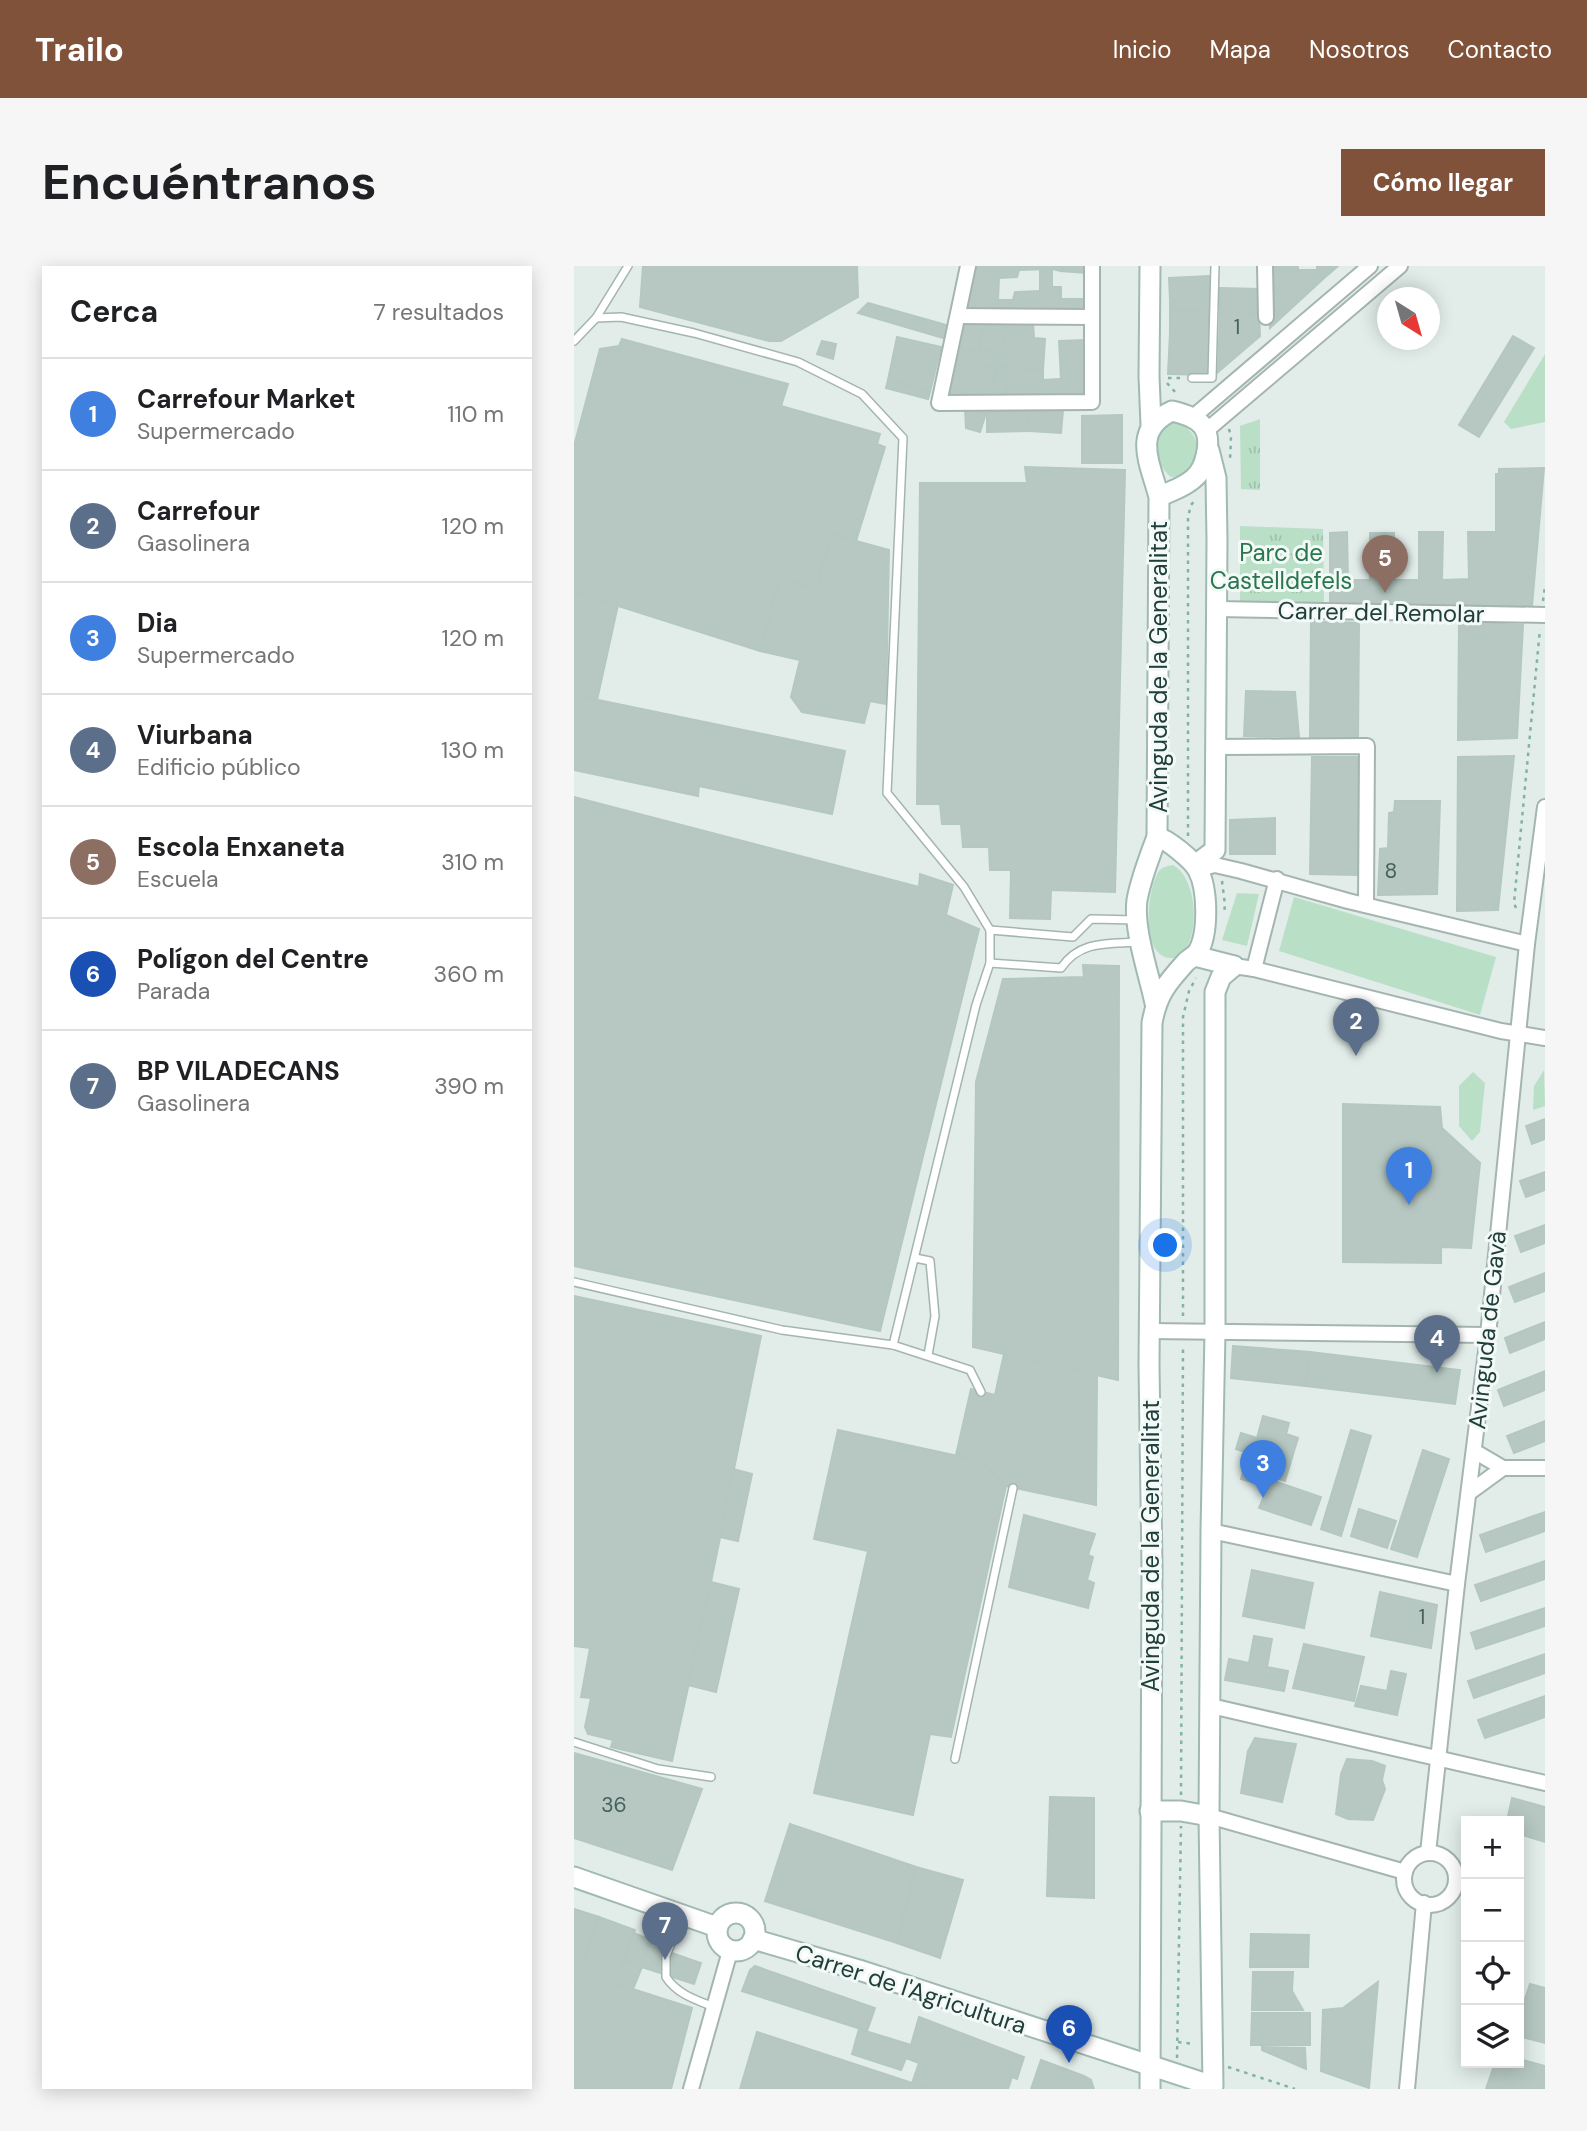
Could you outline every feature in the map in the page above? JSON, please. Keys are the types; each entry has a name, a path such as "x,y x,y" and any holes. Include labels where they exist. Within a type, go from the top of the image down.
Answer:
{"street":[{"path":"968,266 939,403 1092,402 1092,266"},
{"path":"1150,266 1157,392 1178,405 1203,431 1216,478 1214,850 1192,863"},
{"path":"1265,266 1266,317"},
{"path":"1157,378 1147,442 1149,468 1168,493 1185,485 1200,472 1203,431 1370,266"},
{"path":"1203,431 1400,266"},
{"path":"958,316 1092,317"},
{"path":"1151,425 1178,405"},
{"name":"Avinguda de la Generalitat","path":"1157,837 1168,493"},
{"name":"Carrer del Remolar","path":"1217,609 1543,615"},
{"path":"1215,747 1367,746 1366,905"},
{"name":"Avinguda de Gavà","path":"1428,1853 1457,1584 1488,1335 1527,944 1545,807"},
{"path":"1157,837 1165,839 1192,863 1202,882 1206,911 1198,958 1169,981 1156,1003 1141,943 1137,903 1144,871 1157,837"},
{"path":"1144,871 1157,853 1171,851 1192,863 1216,865 1527,944"},
{"path":"1255,968 1277,880"},
{"path":"1141,943 1155,962 1170,967 1198,958 1255,968 1501,1031 1545,1038"},
{"path":"1218,2087 1212,2045 1209,1816 1215,1332 1214,992 1221,977 1234,966"},
{"name":"Avinguda de la Generalitat","path":"1150,2089 1150,1098 1152,1023 1156,1003"},
{"path":"1150,1331 1488,1335"},
{"path":"1475,1451 1503,1468 1545,1468"},
{"path":"1470,1492 1503,1468"},
{"path":"1211,1531 1457,1584"},
{"path":"1211,1706 1545,1783"},
{"path":"1150,1811 1181,1811 1209,1816 1405,1872"},
{"path":"1428,1853 1443,1856 1451,1862 1456,1883 1450,1896 1432,1904 1423,1903 1410,1895 1406,1888 1405,1872 1415,1858 1428,1853"},
{"path":"574,1877 717,1927"},
{"path":"1407,2089 1423,1903"},
{"path":"742,1914 752,1922 755,1934 753,1940 741,1951 730,1951 718,1939 717,1927 724,1917 742,1914"},
{"name":"Carrer de l'Agricultura","path":"753,1940 859,1970 1078,2043 1150,2064 1192,2085 1218,2087"},
{"path":"691,2089 730,1951"}],"lane":[{"path":"574,341 596,318 628,266"},
{"path":"1192,378 1212,379 1215,266"},
{"path":"596,318 621,317 694,332 798,362 862,394 903,438 887,793 964,887 990,930 990,962 976,1006 893,1345"},
{"path":"990,930 1073,937 1091,919 1137,920"},
{"path":"990,962 1061,968 1070,955 1095,944 1141,943"},
{"path":"915,1258 930,1261 935,1316 928,1355"},
{"path":"574,1282 782,1329 893,1345 971,1370 981,1392"},
{"path":"955,1759 1013,1488"},
{"path":"574,1742 658,1769 711,1777"},
{"path":"682,1915 666,1956 666,1977 677,1990 714,2007"}],"path":[{"path":"1157,378 1173,391 1178,405"},
{"path":"1518,913 1514,903 1545,586"},
{"name":"Avinguda de la Generalitat","path":"1181,1787 1183,1017 1189,991 1196,977 1198,958"},
{"path":"1181,1840 1177,2042 1219,2046 1226,2067 1295,2089"}],"green space":[{"path":"1545,354 1545,422 1511,429 1504,422"},
{"path":"1260,419 1260,490 1241,489 1240,426"},
{"path":"1175,421 1193,435 1198,454 1190,470 1171,477 1161,463 1157,447 1161,431"},
{"name":"Parc de Castelldefels","path":"1240,526 1323,529 1324,603 1240,603"},
{"path":"1173,865 1183,874 1189,887 1194,919 1187,947 1179,956 1169,958 1160,954 1154,945 1150,933 1149,905 1160,870"},
{"path":"1237,893 1259,894 1247,946 1222,940"},
{"path":"1294,897 1496,957 1480,1015 1279,951"},
{"path":"1544,1070 1545,1106 1533,1110 1534,1086"},
{"path":"1473,1072 1485,1083 1480,1132 1472,1141 1459,1126 1459,1086"}],"building":[{"path":"643,266 857,266 858,297 781,341 769,341 640,307"},
{"path":"976,266 1020,266 1017,277 999,278 974,277"},
{"path":"1020,266 1061,266 1061,271 1019,270"},
{"path":"1061,266 1086,266 1086,273 1061,271"},
{"path":"1272,266 1298,266 1298,270 1272,270"},
{"path":"1317,266 1338,266 1323,279"},
{"path":"1040,269 1052,269 1052,287 1061,287 1061,299 1084,299 1084,311 1040,310"},
{"path":"1272,270 1298,270 1270,293"},
{"path":"1298,270 1317,270 1323,279 1270,328 1270,293"},
{"path":"1209,276 1210,299 1170,300 1169,278"},
{"path":"974,277 999,278 998,300 1013,300 1010,311 967,311"},
{"path":"1220,288 1260,289 1259,313 1220,312"},
{"path":"1040,291 1040,310 1010,311 1015,292"},
{"path":"1210,299 1209,310 1170,311 1170,300"},
{"path":"868,303 946,325 943,338 858,313"},
{"path":"1209,310 1210,333 1170,333 1170,311"},
{"path":"1220,312 1259,313 1260,336 1218,372"},
{"path":"986,321 978,352 958,348 964,322"},
{"path":"986,321 1008,321 1000,356 979,348"},
{"path":"1008,321 1033,321 1034,338 1045,339 1043,370 997,367"},
{"path":"1170,333 1210,333 1210,375 1168,374"},
{"path":"1513,336 1534,348 1479,437 1459,425"},
{"path":"897,337 941,347 930,392 888,380"},
{"path":"622,339 788,384 781,406 880,434 877,444 885,447 856,541 831,534 817,588 780,579 760,651 574,592 574,446 600,349 619,346"},
{"path":"1085,340 1084,380 1061,379 1059,341"},
{"path":"822,341 836,344 833,359 817,354"},
{"path":"958,348 978,352 979,348 1000,356 997,367 954,364"},
{"path":"954,364 997,367 991,388 964,388 961,400 944,399"},
{"path":"997,367 1008,368 1007,399 961,400 964,388 991,388"},
{"path":"1008,368 1043,370 1043,400 1007,399"},
{"path":"888,380 930,392 928,399 886,388"},
{"path":"1043,380 1084,380 1083,399 1043,400"},
{"path":"965,409 987,410 980,432 966,428"},
{"path":"987,410 1028,411 1030,431 987,432"},
{"path":"1063,410 1061,433 1030,431 1028,411"},
{"path":"1122,415 1122,463 1082,463 1082,416"},
{"path":"1025,467 1125,470 1115,892 1051,890 1050,919 1010,918 1011,870 990,870 989,847 963,847 961,824 942,824 940,804 917,804 920,483 1027,483"},
{"path":"1544,468 1532,606 1330,603 1330,533 1347,532 1348,580 1370,580 1370,533 1394,533 1394,580 1419,580 1419,532 1443,532 1442,580 1469,579 1468,532 1496,532 1496,474 1499,474 1499,469"},
{"path":"831,534 889,550 886,704 870,701 864,723 802,712 791,697 800,660 760,651 780,579 817,588"},
{"path":"574,592 618,605 597,700 574,695"},
{"path":"1311,621 1359,623 1358,739 1310,738"},
{"path":"1459,622 1523,625 1517,738 1458,740"},
{"path":"1246,691 1295,692 1299,737 1244,736"},
{"path":"574,695 845,751 832,814 699,786 698,796 574,770"},
{"path":"1514,756 1498,910 1457,911 1458,757"},
{"path":"1312,757 1359,757 1358,875 1310,874"},
{"path":"574,797 919,887 920,874 953,885 946,915 979,929 880,1331 574,1266"},
{"path":"1395,801 1440,801 1437,894 1378,895 1380,849 1388,848 1389,813 1394,812"},
{"path":"1275,818 1275,854 1230,854 1230,820"},
{"path":"1083,965 1119,966 1118,1380 973,1347 976,1082 1003,979 1084,977"},
{"path":"1343,1104 1440,1107 1442,1128 1480,1163 1471,1248 1441,1247 1441,1263 1343,1262"},
{"path":"1545,1119 1545,1139 1532,1144 1526,1126"},
{"path":"1545,1172 1545,1190 1526,1197 1520,1181"},
{"path":"1545,1225 1545,1243 1521,1252 1515,1236"},
{"path":"1545,1273 1545,1291 1515,1302 1509,1287"},
{"path":"574,1296 761,1336 672,1761 611,1747 613,1740 588,1734 585,1727 591,1698 581,1697 590,1648 574,1646"},
{"path":"1545,1322 1545,1339 1510,1353 1505,1338"},
{"path":"1233,1346 1310,1352 1305,1386 1231,1378"},
{"path":"1310,1352 1460,1370 1455,1404 1305,1386"},
{"path":"1004,1354 1097,1374 1096,1505 1006,1486 981,1461 956,1455 971,1389 995,1395"},
{"path":"1545,1371 1545,1390 1504,1406 1498,1390"},
{"path":"1263,1416 1289,1423 1286,1434 1298,1438 1285,1481 1270,1476 1267,1486 1241,1479 1249,1453 1236,1449 1241,1433 1257,1438"},
{"path":"1545,1421 1545,1441 1514,1453 1507,1436"},
{"path":"838,1430 981,1461 1006,1486 951,1737 930,1734 913,1815 814,1793 868,1551 814,1539"},
{"path":"1351,1430 1371,1436 1341,1536 1321,1529"},
{"path":"1423,1450 1449,1459 1417,1557 1391,1549"},
{"path":"733,1469 752,1474 738,1541 720,1537"},
{"path":"1271,1480 1321,1497 1311,1525 1259,1508"},
{"path":"1359,1509 1396,1521 1387,1548 1351,1536"},
{"path":"1545,1512 1545,1531 1486,1552 1480,1535"},
{"path":"1024,1515 1095,1534 1088,1555 1093,1557 1087,1580 1094,1583 1088,1608 1009,1587"},
{"path":"1545,1561 1545,1579 1481,1601 1475,1585"},
{"path":"1252,1570 1313,1583 1304,1628 1243,1616"},
{"path":"711,1582 739,1589 716,1692 688,1685"},
{"path":"1380,1592 1437,1605 1431,1648 1371,1636"},
{"path":"1545,1608 1545,1626 1476,1649 1471,1633"},
{"path":"1254,1636 1272,1639 1267,1667 1288,1671 1284,1691 1225,1680 1229,1659 1249,1663"},
{"path":"1304,1644 1364,1657 1354,1701 1293,1688"},
{"path":"1545,1654 1545,1673 1474,1698 1468,1681"},
{"path":"1391,1671 1406,1674 1397,1715 1355,1706 1361,1686 1387,1691"},
{"path":"1545,1696 1545,1717 1485,1738 1478,1720"},
{"path":"1255,1738 1296,1744 1282,1802 1241,1793 1248,1751"},
{"path":"574,1753 702,1789 672,1870 574,1838"},
{"path":"1347,1759 1372,1761 1385,1766 1382,1780 1385,1789 1373,1820 1348,1819 1336,1814 1341,1774"},
{"path":"1050,1797 1094,1798 1094,1898 1047,1896"},
{"path":"1512,1798 1545,1807 1545,1842 1524,1836 1524,1816 1508,1816"},
{"path":"790,1824 916,1867 897,1943 765,1901"},
{"path":"916,1867 963,1880 940,1958 897,1943"},
{"path":"574,1909 599,1917 586,1957 574,1953"},
{"path":"599,1917 635,1930 605,2022 574,2011 574,1993"},
{"path":"634,1933 653,1941 651,1946 649,1945 642,1967 625,1961"},
{"path":"1251,1934 1309,1935 1308,1967 1250,1967"},
{"path":"649,1945 701,1963 694,1984 642,1967"},
{"path":"574,1953 586,1957 574,1993"},
{"path":"625,1961 642,1967 633,1989 617,1984"},
{"path":"755,1966 875,2008 867,2031 742,1991 750,1970"},
{"path":"1253,1972 1293,1972 1292,1991 1303,2010 1252,2010"},
{"path":"1378,1982 1369,2088 1321,2071 1323,2010 1343,2008"},
{"path":"617,1984 692,2008 671,2089 574,2089 574,2011 605,2022"},
{"path":"1530,1984 1545,1988 1545,2043 1524,2037 1524,2002"},
{"path":"1252,2013 1310,2013 1310,2045 1251,2045"},
{"path":"919,2017 1024,2057 1017,2079 1012,2077 1008,2089 930,2089 912,2083 919,2063 906,2058 901,2070 852,2054 859,2029 911,2045"},
{"path":"757,2032 912,2083 930,2089 740,2089"},
{"path":"1262,2047 1305,2048 1306,2069 1262,2050"},
{"path":"1041,2060 1084,2076 1091,2080 1094,2089 1031,2089"},
{"path":"1524,2060 1545,2066 1545,2089 1486,2089 1493,2068 1524,2068"}],"place":[{"name":"Escola Enxaneta","path":"1385,593"},
{"name":"Carrefour","path":"1356,1056"},
{"name":"Carrefour Market","path":"1409,1205"},
{"name":"Viurbana","path":"1437,1373"},
{"name":"Dia","path":"1263,1498"},
{"name":"BP VILADECANS","path":"665,1960"},
{"name":"Polígon del Centre","path":"1069,2063"}]}
